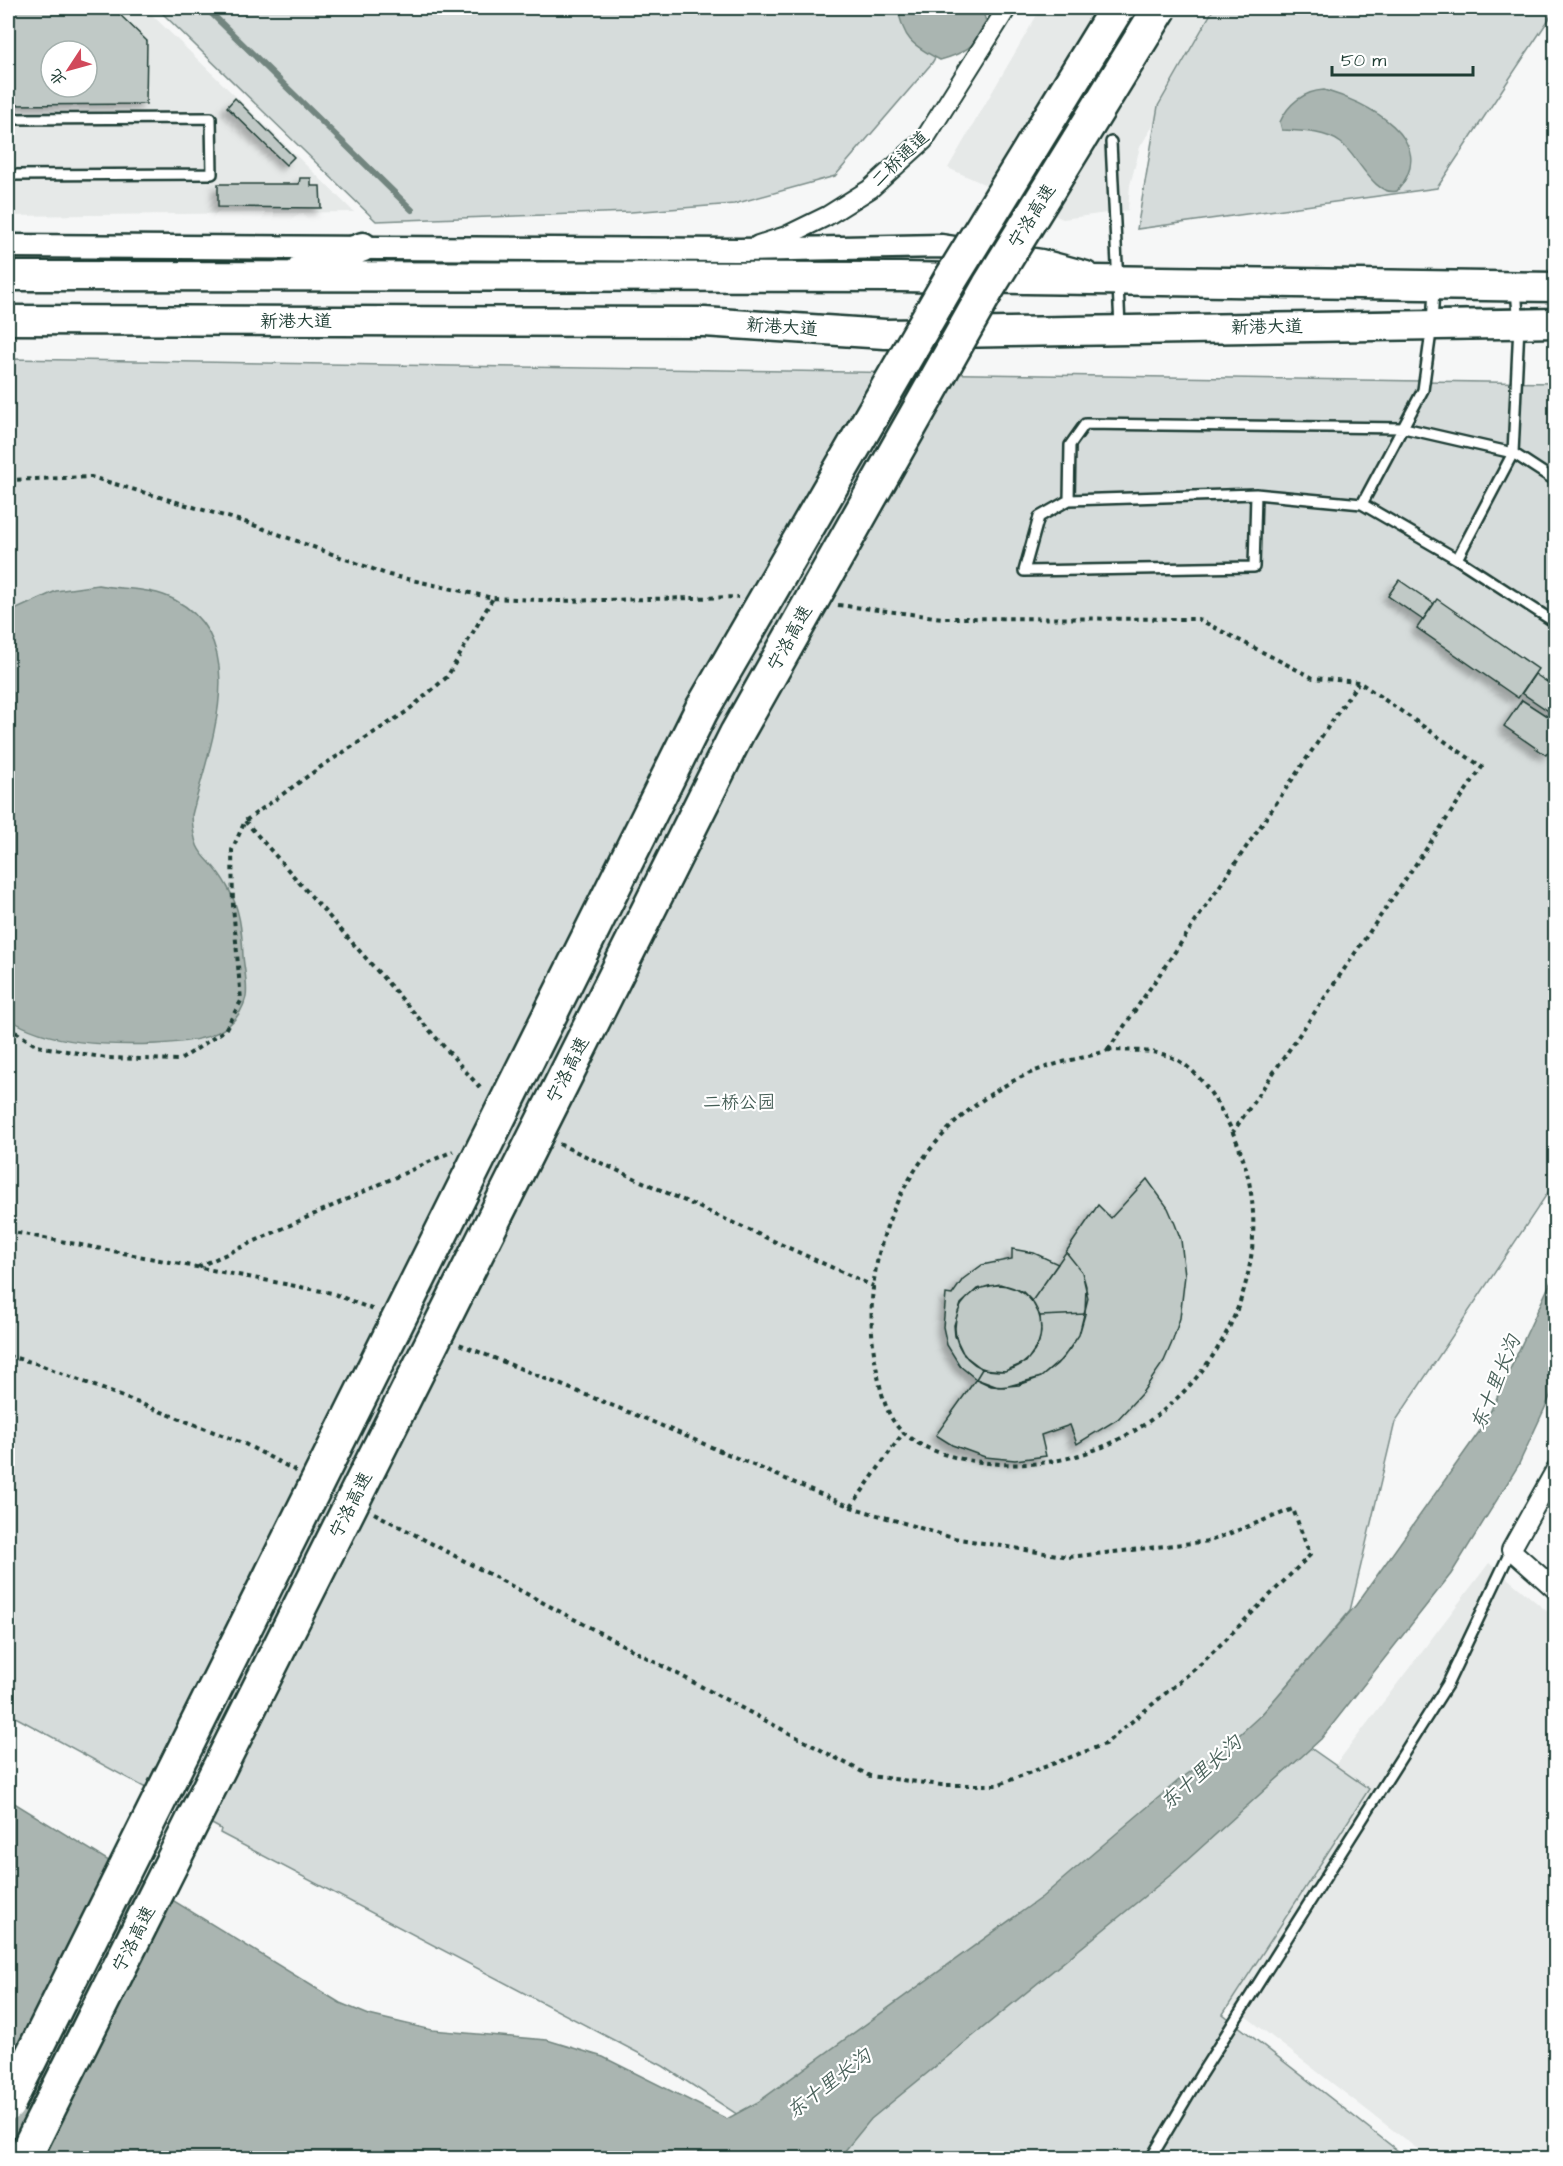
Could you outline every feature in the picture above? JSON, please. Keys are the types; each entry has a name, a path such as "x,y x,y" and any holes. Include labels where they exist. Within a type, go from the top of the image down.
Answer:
{"highway":[{"name":"宁洛高速","path":"8,2104 701,711 949,282 1117,8"},
{"name":"宁洛高速","path":"24,2158 737,733 989,286 1160,8"}],"main road":[{"path":"283,277 363,247"},
{"path":"8,276 900,277 1556,287"},
{"path":"90,320 74,308 69,297 75,289 97,277"},
{"name":"新港大道","path":"8,320 704,322 885,334 1120,328 1556,323"}],"street":[{"name":"二桥通道","path":"740,250 786,236 826,216 870,189 924,140 1007,8"},
{"path":"8,246 740,250 941,246 1041,261 1120,281"},
{"path":"1556,1469 1511,1550 1556,1590"}],"lane":[{"path":"8,119 211,118 212,174 8,175"},
{"path":"1112,142 1113,210 1120,281 1120,328"},
{"path":"1362,504 1423,390 1432,325 1434,286"},
{"path":"1457,559 1513,453 1519,325 1516,287"},
{"path":"1069,500 1070,445 1085,424 1404,428 1513,453 1556,481"},
{"path":"1256,494 1254,567 1024,571 1039,517 1069,500 1256,494 1362,504 1457,559 1556,623"},
{"path":"1151,2158 1201,2073 1447,1685 1511,1550"}],"path":[{"path":"8,480 91,477 248,523 389,575 493,598 560,601 740,597"},
{"path":"8,496 15,480"},
{"path":"8,1027 37,1046 107,1058 180,1060 225,1030 242,1001 233,906 232,850 245,821 322,766 406,712 447,677 493,598"},
{"path":"831,604 943,618 1198,619 1313,678 1359,682 1482,767 1233,1132"},
{"path":"1108,1050 1359,682"},
{"path":"1108,1050 1151,1052 1173,1058 1195,1073 1211,1094 1233,1132 1249,1190 1252,1242 1243,1293 1223,1341 1209,1364 1175,1403 1155,1419 1109,1445 1060,1461 1034,1464 981,1462 931,1449 903,1433 887,1409 871,1331 871,1305 877,1260 897,1202 920,1164 942,1136 981,1101 1025,1075 1108,1050"},
{"path":"197,1268 458,1149"},
{"path":"8,1231 332,1293 375,1311"},
{"path":"366,1509 870,1776 941,1785 997,1785 1105,1744 1203,1662 1310,1555 1293,1509 1210,1541 1069,1557 953,1538 851,1507 646,1419 451,1341"},
{"path":"8,1356 35,1363 245,1444 306,1476"},
{"path":"851,1507 903,1433"}],"shaded area":[{"path":"8,8 145,8 354,212 8,216"},
{"path":"1041,8 1211,8 1208,12 1218,19 1140,147 1130,185 1128,210 1063,219 948,168"},
{"path":"1489,1563 1555,1618 1555,2158 1429,2158 1182,1967"}],"green space":[{"path":"157,8 964,8 932,63 835,176 734,204 631,212 376,221"},
{"path":"1214,8 1555,8 1555,10 1437,188 1137,229 1158,106"},
{"name":"二桥公园","path":"8,359 1555,383 1555,1182 1395,1422 1350,1611 1262,1714 1369,1789 1223,2014 1407,2158 804,2158 663,2066 220,1833 221,1829 8,1713"}],"water":[{"path":"898,8 982,8 987,25 968,48 940,60 910,40 900,19"},
{"path":"1324,90 1377,114 1393,126 1405,140 1410,155 1409,173 1397,191 1381,188 1347,149 1335,139 1313,132 1282,130 1280,122 1292,104 1303,96"},
{"path":"98,585 147,591 175,600 199,619 213,642 219,669 219,698 214,729 192,815 193,830 199,849 220,875 238,911 246,997 241,1011 223,1029 185,1042 139,1045 80,1042 42,1034 8,1018 8,613 56,591"},
{"name":"东十里长沟","path":"1555,1273 1555,1386 1518,1466 1451,1574 1321,1739 1173,1873 871,2119 839,2158 8,2158 8,1799 340,2003 369,2015 432,2030 547,2040 603,2057 727,2119 758,2102 1042,1897 1179,1780 1228,1745 1262,1714 1356,1605 1484,1425"}],"building":[{"path":"8,8 113,8 147,41 146,104 8,105"},
{"path":"235,98 294,157 286,165 227,107"},
{"path":"300,178 311,178 311,186 320,186 321,208 218,207 218,184 299,184"},
{"path":"1399,580 1434,604 1423,620 1388,596"},
{"path":"1437,599 1538,669 1518,698 1417,628"},
{"path":"1535,674 1556,688 1556,716 1522,693"},
{"path":"1522,700 1556,722 1556,741 1546,755 1504,726"},
{"path":"1147,1179 1168,1208 1175,1224 1181,1240 1185,1275 1180,1318 1173,1340 1164,1361 1142,1393 1118,1419 1077,1444 1070,1425 1041,1435 1046,1456 1015,1460 985,1457 952,1445 936,1435 976,1379 998,1387 1019,1385 1041,1377 1063,1358 1079,1335 1088,1298 1082,1272 1066,1252 1098,1205 1111,1218"},
{"path":"1012,1249 1034,1253 1058,1264 1032,1301 1022,1291 1000,1284 977,1289 961,1304 954,1325 955,1336 964,1355 982,1369 976,1379 960,1366 947,1345 943,1327 946,1294 952,1295 963,1279 982,1265 1012,1259"},
{"path":"1066,1252 1082,1272 1086,1286 1085,1314 1040,1316 1032,1301"},
{"path":"990,1285 1006,1285 1029,1297 1038,1311 1041,1328 1038,1345 1029,1359 1006,1371 990,1371 974,1364 962,1352 955,1336 955,1320 962,1304 974,1292"},
{"path":"1085,1314 1079,1335 1069,1350 1041,1377 1005,1387 991,1386 976,1379 982,1369 1005,1371 1026,1362 1039,1343 1040,1316"}],"waterway":[{"path":"206,8 412,210"}]}
